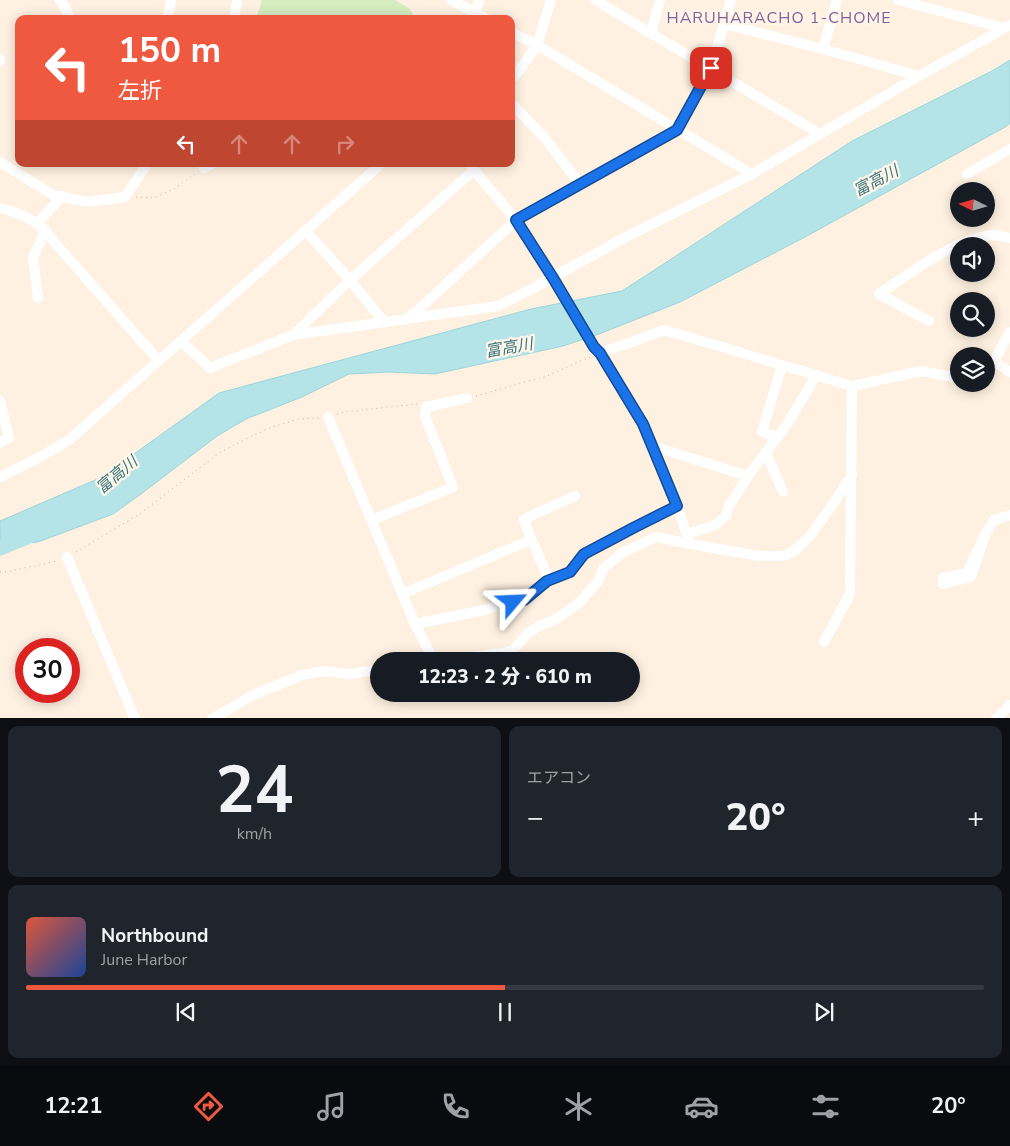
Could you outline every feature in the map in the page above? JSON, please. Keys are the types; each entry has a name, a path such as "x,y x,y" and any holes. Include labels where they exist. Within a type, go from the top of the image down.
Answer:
{"street":[{"path":"60,0 68,15"},
{"path":"168,15 171,0"},
{"path":"235,15 237,0"},
{"path":"451,0 474,15"},
{"path":"470,0 475,15"},
{"path":"475,15 480,0"},
{"path":"515,76 537,45 551,0"},
{"path":"595,0 820,134"},
{"path":"651,33 660,0"},
{"path":"406,319 516,220 677,130 711,68 731,0"},
{"path":"823,48 837,0"},
{"path":"898,0 1007,26"},
{"path":"724,24 823,48 919,76"},
{"path":"181,341 210,368 293,335 498,306 555,282 624,238 752,174 1007,26"},
{"path":"515,34 537,45 752,174"},
{"path":"515,107 543,136 581,185"},
{"path":"967,174 1010,150"},
{"path":"0,162 53,194 88,202 125,197 145,167"},
{"path":"0,477 42,456 68,440 306,231 375,167"},
{"path":"293,335 471,167 516,220 643,424 677,506 688,539"},
{"path":"37,224 62,196"},
{"path":"0,208 30,218 46,230 55,243 159,361"},
{"path":"38,298 33,257 46,230"},
{"path":"306,231 350,280 384,322"},
{"path":"929,321 879,294 942,253 965,241 993,235 1010,238"},
{"path":"597,350 665,330 852,386 921,371 950,376"},
{"path":"995,356 1010,332"},
{"path":"778,437 762,432 782,365"},
{"path":"995,366 1010,372"},
{"path":"688,539 715,525 726,516 729,506 748,476 788,423 816,376"},
{"path":"824,642 850,594 852,386"},
{"path":"372,520 453,487 425,416 426,407 468,398"},
{"path":"0,401 9,438 0,443"},
{"path":"328,417 402,594 429,652"},
{"path":"652,446 748,476"},
{"path":"766,453 783,492"},
{"path":"506,652 513,650 528,633 568,612 580,602 598,581 604,568 622,553 656,537 688,539 760,556 784,556 793,552 808,538 852,475"},
{"path":"549,580 524,519 575,496"},
{"path":"415,624 524,600 549,580 570,572 584,554 677,506"},
{"path":"944,578 967,573 994,520 1010,515"},
{"path":"402,594 531,540"},
{"path":"67,557 135,718"},
{"path":"212,718 253,695 302,675 325,672 348,674 370,671"},
{"path":"996,718 1010,705"}],"path":[{"path":"125,197 153,198 174,189 207,167"},
{"path":"0,572 10,572 67,557"}],"green space":[{"path":"262,0 395,0 410,9 413,15 257,15"}],"water":[{"path":"1010,60 1010,123 1007,126 805,237 680,302 563,346 435,374 389,372 349,374 302,397 246,419 217,436 113,514 38,542 0,546 0,521 102,477 219,393 531,309 622,291 852,141 992,71"}],"waterway":[{"name":"富高川","path":"0,548 27,537"}],"district":[{"name":"HARUHARACHO 1-CHOME","path":"779,18"}],"route":[{"path":"513,602 524,600 547,581 570,572 584,554 677,506 643,424 516,220 677,130 711,68"}]}
